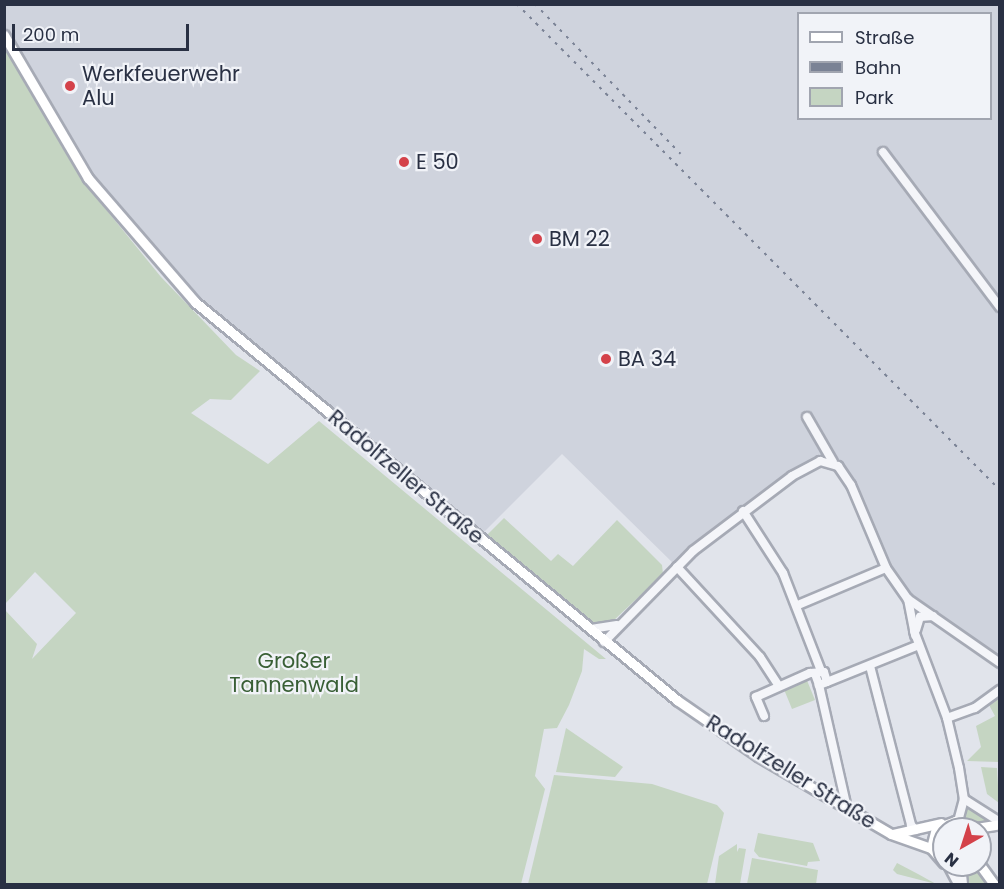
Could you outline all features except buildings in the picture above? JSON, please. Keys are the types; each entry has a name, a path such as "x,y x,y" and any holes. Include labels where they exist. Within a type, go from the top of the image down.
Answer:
{"main road":[{"name":"Radolfzeller Straße","path":"4,34 88,178 177,285 604,642 708,722 891,834 931,848"},
{"name":"Radolfzeller Straße","path":"891,834 932,826"},
{"path":"931,848 932,835"}],"street":[{"path":"883,153 999,308"},
{"path":"807,417 833,462 851,485 886,568 899,590 947,717 964,799 954,817"},
{"path":"604,642 677,567 743,512 807,465 819,461 833,462"},
{"path":"743,512 773,553 798,604 818,672 847,808"},
{"path":"677,567 748,643 778,686"},
{"path":"798,604 886,568"},
{"path":"899,590 908,599 999,663"},
{"path":"908,599 915,635"},
{"path":"915,635 920,618 933,616"},
{"path":"587,628 606,630 621,624"},
{"path":"819,685 919,645"},
{"path":"870,666 911,825 916,830"},
{"path":"764,716 756,697 778,686 818,672 827,674 827,682"},
{"path":"947,717 975,708 999,690"},
{"path":"833,800 843,786"},
{"path":"964,799 999,823"}],"shaded area":[{"path":"4,5 999,5 999,663 899,590 841,470 814,463 677,567 562,454 478,538 195,302 88,178 5,35"}],"green space":[{"name":"Großer Tannenwald","path":"5,48 82,180 161,277 236,355 260,371 231,400 210,399 191,413 268,464 319,421 606,659 599,659 584,649 582,671 569,705 557,728 544,729 535,776 545,789 521,884 5,884 5,610 37,644 32,659 76,613 35,572 5,604"},
{"path":"504,518 551,561 558,554 573,566 617,520 662,565 663,574 613,621 592,624 485,537"},
{"path":"806,678 815,700 792,709 783,687"},
{"path":"996,698 999,700 999,762 967,761 981,747 976,726 995,716 989,705"},
{"path":"566,728 623,767 615,777 556,772"},
{"path":"981,767 997,768 999,803 987,794"},
{"path":"554,775 652,784 717,805 724,813 707,884 528,884"},
{"path":"964,807 980,815 983,811 992,817 960,817"},
{"path":"992,817 999,822 992,824"},
{"path":"758,833 813,843 820,861 808,862 807,866 759,857 754,851"},
{"path":"737,844 737,852 739,848 746,849 740,884 715,884 719,856"},
{"path":"752,858 818,870 816,884 747,884"},
{"path":"897,863 936,884 897,874 893,870"},
{"path":"954,877 992,877 994,884 958,884"}],"railway":[{"path":"517,4 1000,490"},
{"path":"535,4 681,154"}],"place":[{"name":"Werkfeuerwehr Alu","path":"70,86"},
{"name":"E 50","path":"404,162"},
{"name":"BM 22","path":"537,239"},
{"name":"BA 34","path":"606,359"}]}
